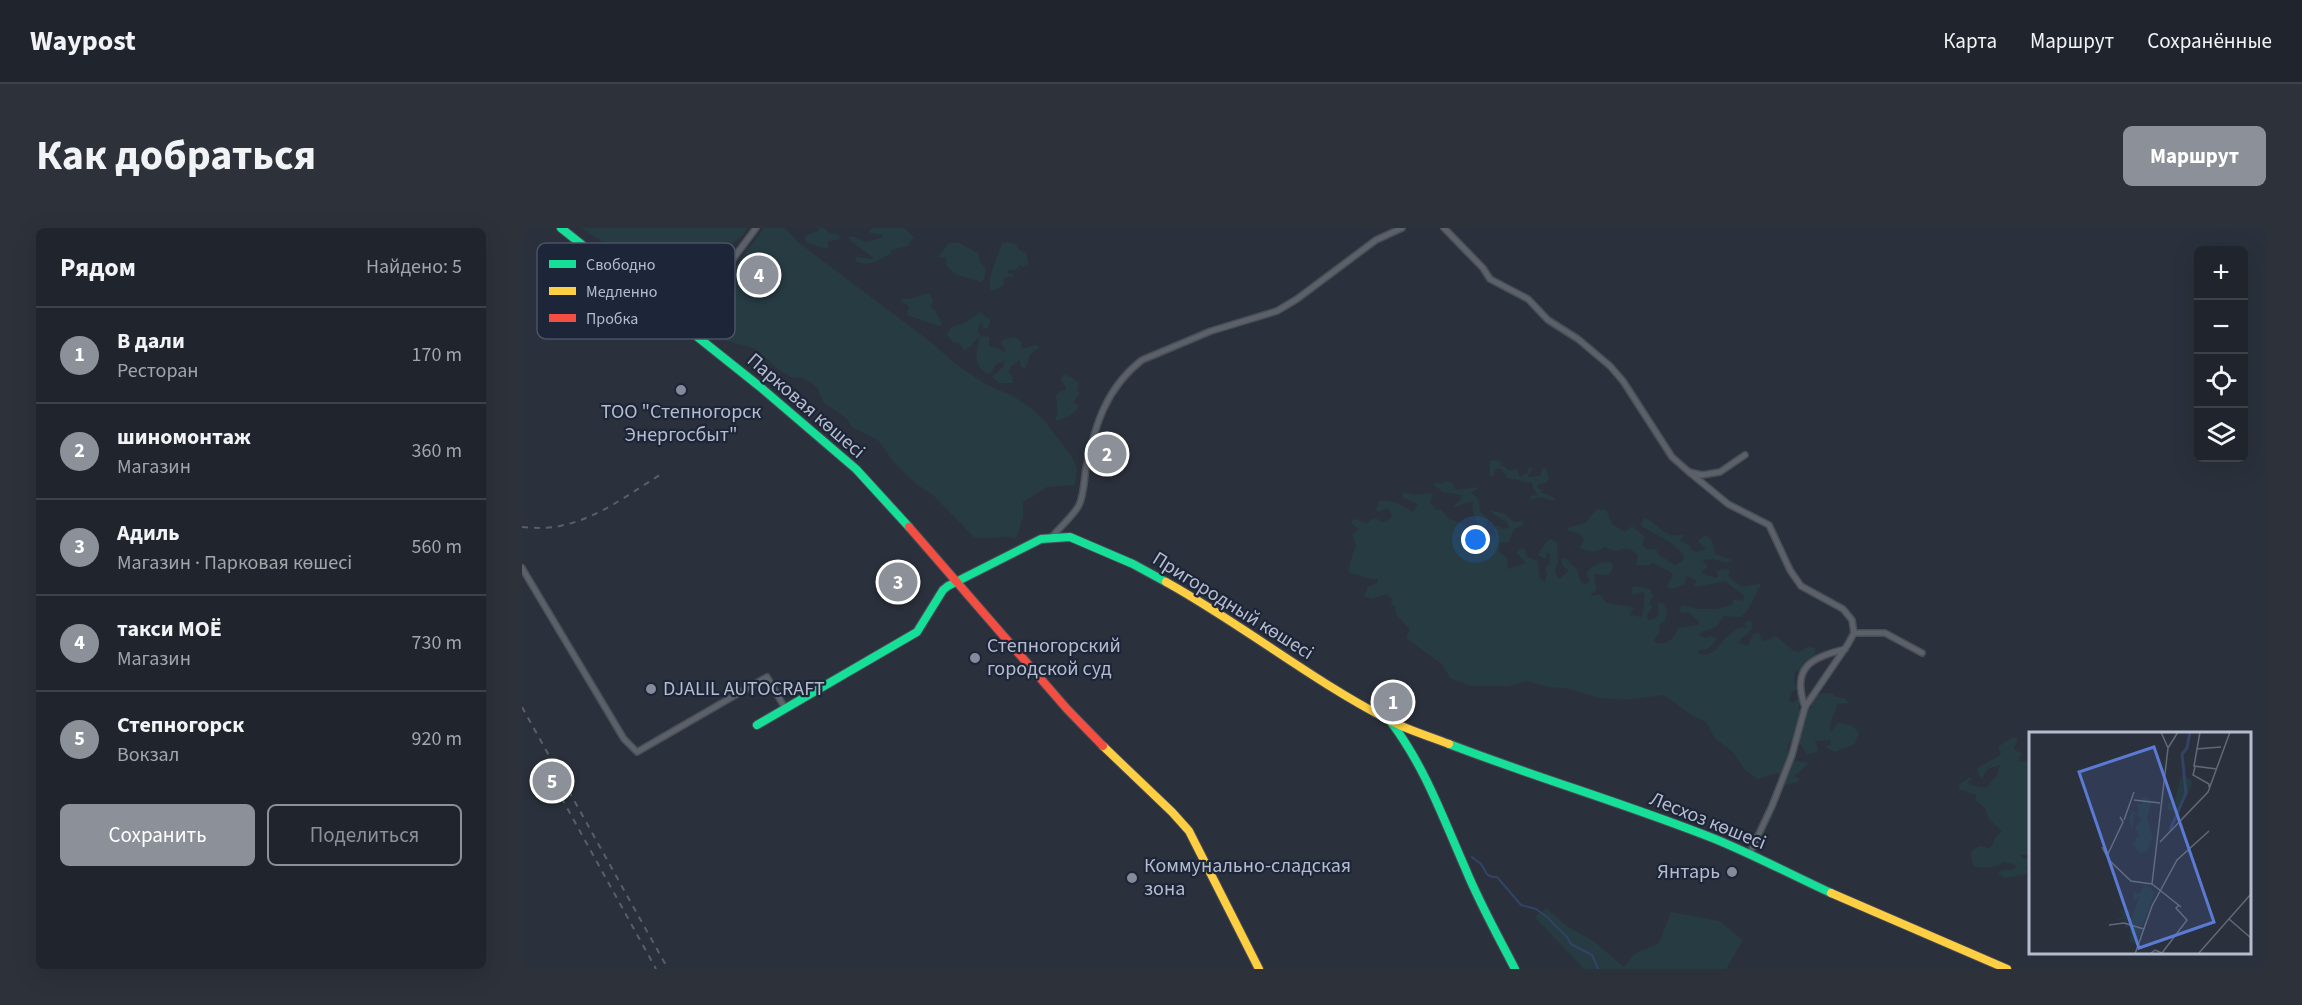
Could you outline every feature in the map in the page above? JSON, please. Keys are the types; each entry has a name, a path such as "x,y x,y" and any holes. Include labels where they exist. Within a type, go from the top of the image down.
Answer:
{"street":[{"name":"Парковая көшесі","path":"561,228 580,243"},
{"path":"735,256 756,228"},
{"path":"757,725 917,632 943,590 1029,543 1052,537 1079,506 1093,432 1107,398 1133,367 1142,360 1211,331 1277,310 1297,299 1376,240 1402,228"},
{"path":"1444,228 1483,268 1490,279 1528,299 1548,320 1578,339 1610,366 1623,381 1672,458 1728,504 1769,525 1790,570 1801,586 1843,609 1852,620 1854,633 1804,707 1792,755 1749,855"},
{"name":"Парковая көшесі","path":"700,339 856,470 1067,709 1189,831 1259,969"},
{"path":"1689,472 1702,475 1720,472 1745,455"},
{"name":"Пригородный көшесі","path":"1052,537 1080,540 1167,582 1390,720"},
{"path":"522,568 624,739 637,752 767,677 785,708"},
{"path":"1854,633 1885,633 1922,653"},
{"path":"1804,707 1799,690 1808,663 1817,657 1845,649"},
{"path":"1390,720 1407,741 1423,771 1473,887 1515,969"},
{"name":"Лесхоз көшесі","path":"1390,720 1517,770 1636,809 1717,840 1867,910 2007,969"}],"shaded area":[{"path":"581,228 748,228 733,243 605,243"},
{"path":"764,228 785,228 799,243 932,343 954,363 985,384 1013,396 1032,409 1045,421 1073,459 1077,469 1075,485 1047,487 1023,502 1023,517 1016,539 974,537 934,496 915,483 893,461 879,441 852,427 846,418 824,403 817,387 803,378 791,377 779,370 756,349 720,339 735,339 735,267"},
{"path":"819,228 839,235 840,239 827,242 829,247 826,249 806,242 805,236 818,231"},
{"path":"873,228 904,228 914,237 907,246 891,250 891,254 874,262 866,264 856,261 856,257 872,259 873,257 848,237 866,242 883,237 883,235 870,233 869,231"},
{"path":"1008,242 1026,252 1028,264 1023,267 1020,265 1015,270 1008,270 1013,277 1005,277 1003,286 991,291 990,280 993,268 1002,243"},
{"path":"949,243 959,243 978,253 980,262 986,269 983,281 958,275 949,269 946,258 938,257"},
{"path":"929,293 933,301 930,307 935,310 942,324 939,326 907,315 909,306 901,299 910,299"},
{"path":"981,312 985,317 991,319 988,328 983,327 982,321 977,331 981,336 989,337 989,346 1004,352 1006,351 1000,341 1014,337 1022,342 1021,349 1035,345 1040,347 1030,355 1026,367 1021,366 1020,360 1010,367 1012,383 999,383 992,377 1004,366 1004,361 995,365 991,373 983,371 977,359 978,338 964,350 959,343 953,342 947,335 951,327 963,324"},
{"path":"1064,374 1079,382 1077,391 1080,393 1073,402 1078,405 1075,411 1057,421 1055,419 1058,414 1056,396 1060,391 1066,390 1060,378"},
{"path":"1490,461 1501,462 1500,466 1506,467 1509,471 1517,469 1520,477 1528,472 1529,467 1533,468 1528,476 1530,477 1540,476 1543,468 1546,468 1549,479 1545,483 1538,484 1537,488 1543,490 1540,492 1554,497 1554,501 1540,497 1530,500 1531,496 1538,495 1532,483 1508,478 1500,468 1494,470 1494,476 1490,477"},
{"path":"1446,481 1452,483 1456,490 1480,487 1471,493 1478,498 1481,513 1488,519 1485,530 1494,537 1496,535 1494,529 1498,525 1503,529 1509,528 1507,522 1490,510 1505,514 1514,522 1524,521 1522,526 1514,529 1509,542 1499,543 1499,552 1507,558 1508,569 1526,563 1517,553 1519,549 1524,548 1527,557 1537,561 1540,578 1545,582 1547,575 1545,568 1550,563 1550,554 1547,552 1545,559 1538,555 1547,541 1551,539 1557,542 1558,561 1555,572 1559,579 1569,571 1563,566 1561,558 1568,559 1569,563 1576,568 1581,582 1586,585 1590,580 1586,573 1598,564 1612,563 1613,567 1609,575 1594,574 1596,589 1590,596 1600,594 1606,603 1632,607 1634,608 1629,615 1642,617 1645,594 1642,592 1634,595 1631,593 1632,588 1636,586 1651,590 1653,596 1649,603 1652,607 1647,616 1648,620 1654,619 1659,614 1657,602 1663,603 1667,610 1665,621 1659,625 1660,632 1653,641 1657,643 1668,641 1678,628 1698,625 1699,621 1688,612 1681,613 1682,605 1698,609 1716,609 1732,605 1734,599 1743,601 1744,596 1726,581 1696,587 1694,585 1697,580 1686,576 1685,584 1669,588 1667,586 1673,575 1671,572 1653,563 1636,565 1638,555 1630,549 1615,551 1604,547 1592,552 1580,548 1584,540 1579,533 1568,531 1567,528 1585,523 1597,509 1606,510 1612,524 1625,532 1632,526 1645,537 1642,545 1644,547 1656,549 1659,555 1675,565 1683,561 1684,555 1670,542 1643,527 1641,524 1644,518 1670,535 1685,535 1679,540 1696,552 1706,549 1698,541 1705,535 1711,539 1715,554 1732,560 1727,563 1713,559 1702,560 1708,566 1701,573 1716,578 1718,577 1716,571 1725,569 1730,571 1728,576 1742,587 1762,583 1741,617 1724,616 1716,627 1700,633 1699,635 1705,638 1711,636 1717,638 1709,648 1698,651 1699,654 1712,652 1738,628 1746,628 1745,622 1751,621 1752,628 1739,642 1748,646 1753,635 1759,632 1762,640 1776,636 1788,647 1798,652 1810,646 1815,649 1814,657 1806,667 1795,672 1794,683 1798,688 1792,692 1789,700 1792,703 1799,698 1799,710 1813,707 1809,703 1820,694 1832,693 1834,696 1846,699 1848,703 1837,704 1830,728 1831,732 1838,723 1853,727 1859,734 1854,744 1835,752 1825,747 1830,744 1831,740 1815,741 1817,752 1807,754 1799,742 1792,741 1788,744 1791,754 1785,759 1789,764 1795,761 1810,763 1794,776 1800,779 1798,782 1784,785 1787,776 1776,773 1758,779 1745,770 1733,752 1715,738 1706,722 1691,715 1664,695 1624,700 1599,698 1566,688 1549,687 1527,681 1508,686 1471,686 1450,678 1442,664 1406,638 1410,630 1396,614 1396,607 1391,604 1392,599 1386,594 1371,599 1364,596 1368,587 1377,583 1378,579 1350,573 1348,570 1356,545 1352,535 1359,529 1351,523 1353,520 1357,519 1366,524 1375,518 1383,522 1390,519 1392,515 1388,508 1379,512 1376,510 1379,501 1393,502 1413,512 1418,504 1402,497 1403,492 1416,495 1431,493 1433,496 1430,502 1436,510 1442,510 1449,519 1464,524 1467,529 1464,534 1476,535 1479,529 1472,508 1473,502 1452,507 1460,501 1462,495 1443,492 1434,485 1435,482 1443,484"},
{"path":"2013,737 2017,738 2015,750 2023,754 2019,757 2020,762 2026,761 2029,768 2029,854 2020,855 2029,860 2029,866 2025,868 2028,871 2025,875 2005,878 1998,873 2003,870 2013,870 2016,867 2014,864 2003,862 1988,868 1973,865 1971,852 1980,846 1989,848 1992,846 1995,838 2002,831 1989,819 1985,808 1976,801 1976,795 1959,789 1959,785 1970,777 1972,779 1968,782 1970,785 1986,788 1997,775 2000,765 1988,769 1982,778 1977,768 1999,756 2001,753 1998,747"},
{"path":"1546,908 1568,927 1592,940 1624,967 1634,954 1659,943 1671,912 1719,921 1743,940 1726,969 1584,969 1535,917"}],"waterway":[{"path":"1472,857 1480,863 1488,875 1497,877 1521,905 1536,909 1547,917 1571,944 1592,955 1598,969"}],"railway":[{"path":"522,527 554,527 577,521 615,503 663,473"},
{"path":"522,707 668,969"},
{"path":"550,777 656,969"}],"traffic: fast":[{"path":"561,228 580,243"},
{"path":"700,339 856,469 909,527"},
{"path":"757,725 917,632 943,590 948,586 1041,539 1070,537 1133,564 1166,582"},
{"path":"1391,722 1424,775 1477,895 1515,969"},
{"path":"1449,744 1715,839 1831,893"}],"traffic: slow":[{"path":"1166,582 1360,704 1403,727 1449,744"},
{"path":"1103,746 1189,831 1259,969"},
{"path":"1831,893 2007,969"}],"traffic: jam":[{"path":"909,527 1067,709 1103,746"}],"place":[{"name":"такси МОЁ","path":"759,275"},
{"name":"ТОО \"Степногорск Энергосбыт\"","path":"681,390"},
{"name":"шиномонтаж","path":"1107,454"},
{"name":"Адиль","path":"898,582"},
{"name":"Степногорский городской суд","path":"975,658"},
{"name":"DJALIL AUTOCRAFT","path":"651,689"},
{"name":"В дали","path":"1393,702"},
{"name":"Степногорск","path":"552,781"},
{"name":"Янтарь","path":"1732,872"},
{"name":"Коммунально-сладская зона","path":"1132,878"}]}
